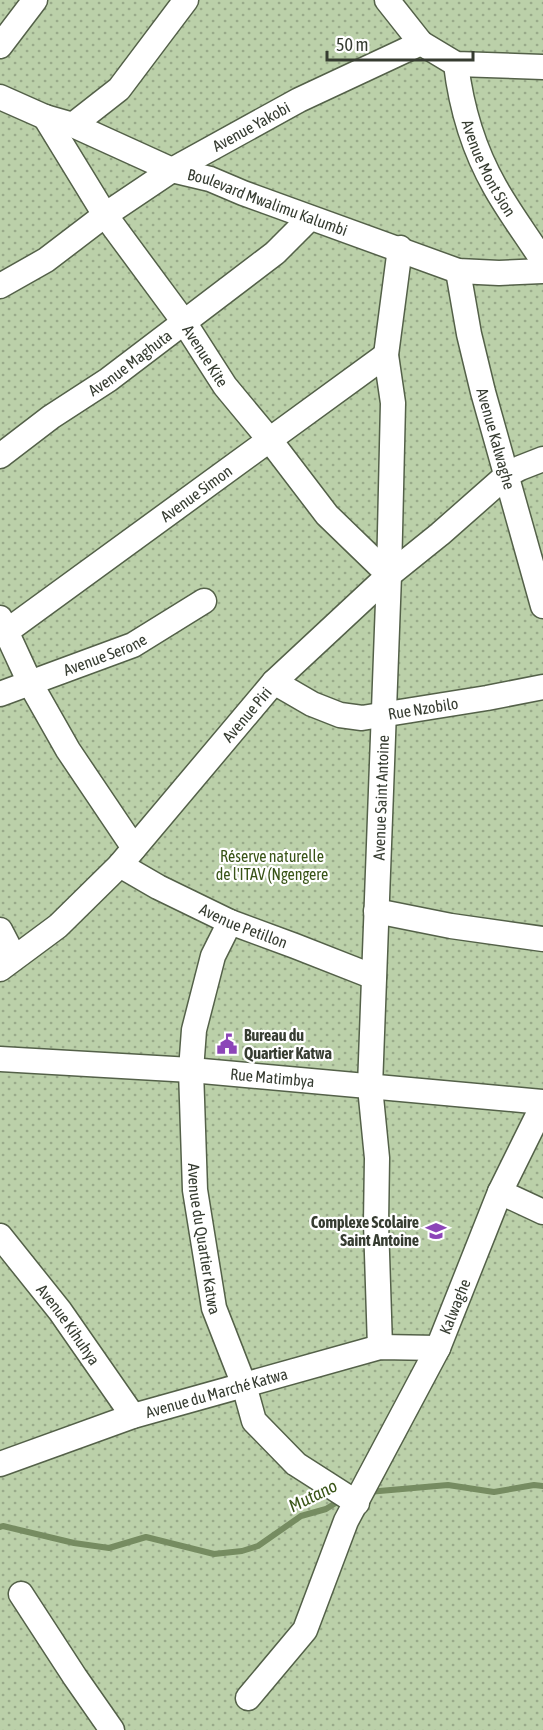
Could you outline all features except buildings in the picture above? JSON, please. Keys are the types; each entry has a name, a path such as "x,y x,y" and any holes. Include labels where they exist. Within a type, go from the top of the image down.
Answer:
{"street":[{"path":"0,46 35,0"},
{"path":"73,125 119,88 186,0"},
{"path":"387,0 421,43 456,64 543,67"},
{"name":"Avenue Yakobi","path":"0,286 46,260 105,215 172,170 299,100 421,43"},
{"name":"Avenue Mont Sion","path":"456,64 458,82 474,143 495,187 543,261"},
{"name":"Boulevard Mwalimu Kalumbi","path":"0,97 45,117 73,125 172,170 210,179 310,218 458,270 499,273 543,271"},
{"name":"Avenue Kite","path":"45,117 105,215 184,322 225,386 327,515 389,575"},
{"name":"Avenue Maghuta","path":"0,456 51,417 108,380 275,253 310,218"},
{"name":"Avenue Saint Antoine","path":"380,1347 376,1158 370,1087 393,403 386,354 400,248"},
{"name":"Avenue Kalwaghe","path":"458,270 469,334 543,606"},
{"name":"Avenue Simon","path":"3,625 269,439 386,354"},
{"name":"Avenue Piri","path":"7,963 58,926 127,856 274,682 389,575 507,475 543,459"},
{"name":"Avenue Serone","path":"0,694 134,645 204,601"},
{"name":"Avenue Petillon","path":"3,625 30,683 127,856 158,887 230,922 374,977"},
{"name":"Rue Nzobilo","path":"274,682 312,704 340,715 362,718 543,687"},
{"path":"376,911 451,926 543,939"},
{"name":"Avenue du Quartier Katwa","path":"230,922 213,956 194,1030 191,1070 195,1190 214,1308 244,1385 254,1421 296,1464 357,1503"},
{"path":"0,930 7,963"},
{"name":"Rue Matimbya","path":"0,1059 191,1070 543,1103"},
{"name":"Kalwaghe","path":"248,1698 304,1630 346,1521 438,1348 500,1192 543,1103"},
{"path":"500,1192 543,1212"},
{"name":"Avenue Kihuhya","path":"0,1236 60,1311 133,1416"},
{"name":"Avenue du Marché Katwa","path":"0,1464 133,1416 380,1347 438,1348"},
{"path":"21,1594 112,1730"}],"green space":[{"name":"Réserve naturelle de l'ITAV (Ngengere","path":"0,0 543,0 543,1730 0,1730"}],"waterway":[{"name":"Mutano","path":"368,1492 448,1485 494,1492 534,1485 543,1486"},
{"name":"Mutano","path":"0,1527 109,1548 146,1537 214,1554 242,1551 258,1546 301,1516 326,1509 342,1499"}],"place":[{"name":"Bureau du Quartier Katwa","path":"227,1044"},
{"name":"Complexe Scolaire Saint Antoine","path":"436,1231"}]}
